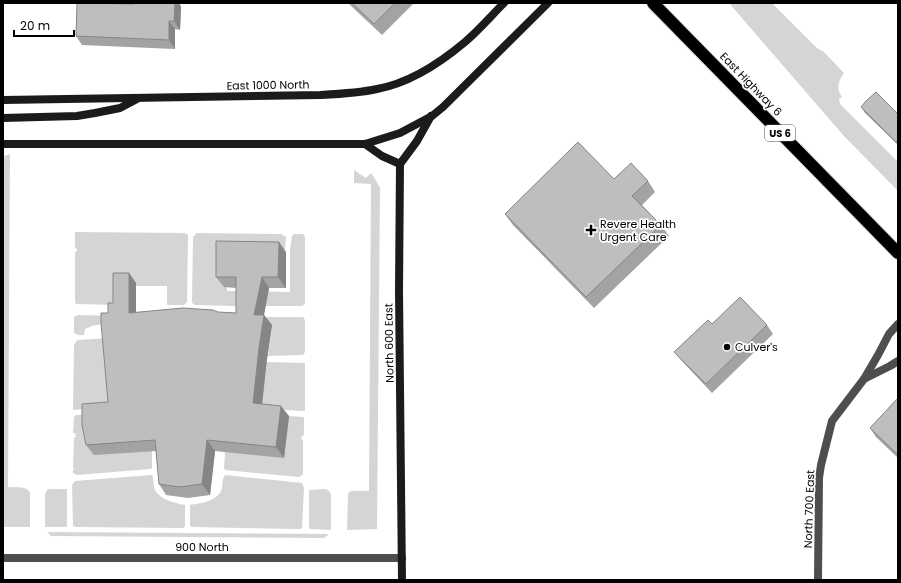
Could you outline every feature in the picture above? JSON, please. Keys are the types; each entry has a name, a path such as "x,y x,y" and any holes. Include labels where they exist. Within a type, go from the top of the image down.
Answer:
{"highway":[{"name":"East Highway 6","path":"653,3 898,253"}],"main road":[{"name":"East 1000 North","path":"3,100 320,95 353,93 378,89 397,84 411,78 442,60 466,41 504,3"},
{"path":"3,144 365,144 400,133 432,116 548,3"},
{"path":"3,118 76,116 120,108 140,98"},
{"path":"365,144 382,156 400,164 417,141 432,116"},
{"name":"North 600 East","path":"400,164 399,292 402,580"}],"street":[{"name":"North 700 East","path":"818,580 819,478 832,421 864,379 889,334 898,324"},
{"name":"North 700 East","path":"864,379 898,361"},
{"name":"900 North","path":"3,558 402,558"}],"shaded area":[{"path":"729,3 772,3 844,73 838,85 842,97 839,99 840,104 898,162 898,191 843,135"},
{"path":"10,154 8,487 21,487 29,490 30,527 5,527 3,525 4,156"},
{"path":"354,170 366,178 371,173 380,188 377,529 347,530 349,492 369,491 371,184 354,183"},
{"path":"75,232 185,233 188,235 187,302 184,305 167,305 167,286 136,286 118,305 76,304 75,252 77,249 75,248"},
{"path":"196,233 282,234 283,236 286,236 285,249 224,249 224,287 227,287 227,291 239,291 238,305 195,305 192,302 193,237"},
{"path":"294,234 303,234 305,237 305,304 302,306 247,306 244,291 290,292 290,250 292,236"},
{"path":"78,315 116,316 107,323 85,329 84,335 79,335 74,333 74,317"},
{"path":"264,317 303,317 305,320 305,352 303,355 268,356 272,326"},
{"path":"109,338 115,406 73,410 74,345 78,340"},
{"path":"267,362 305,363 305,411 261,409"},
{"path":"76,415 82,415 152,451 152,468 77,475 73,473 73,470 75,470 73,468 74,438 76,437 75,433 73,433 74,417"},
{"path":"289,416 304,417 304,435 301,437 303,440 303,474 301,476 225,470 225,452"},
{"path":"152,475 154,487 159,495 171,502 185,505 185,526 183,528 73,526 72,485 75,481"},
{"path":"225,475 302,483 304,488 302,528 190,526 190,505 214,499 222,488"},
{"path":"67,489 66,527 45,527 45,494 47,490"},
{"path":"326,489 331,495 331,530 310,529 309,490"},
{"path":"47,532 328,534 324,538 51,536"}],"building":[{"path":"77,3 175,3 174,21 169,21 169,40 76,36"},
{"path":"352,3 395,3 374,24"},
{"path":"876,92 898,114 898,140 896,142 861,107"},
{"name":"Revere Health Urgent Care","path":"578,142 614,179 631,163 648,181 632,196 661,225 586,297 505,214"},
{"path":"216,241 279,242 278,277 262,277 254,315 264,315 253,403 281,406 276,447 207,440 202,484 180,487 159,484 155,440 86,445 82,425 82,404 108,402 101,313 108,313 108,303 113,303 113,273 129,273 129,313 183,308 236,313 236,277 216,277"},
{"name":"Culver's","path":"740,297 767,325 706,384 674,352 708,320 712,324"},
{"path":"898,398 898,455 870,428"}],"place":[{"name":"Revere Health Urgent Care","path":"591,230"},
{"name":"Culver's","path":"727,347"}]}
